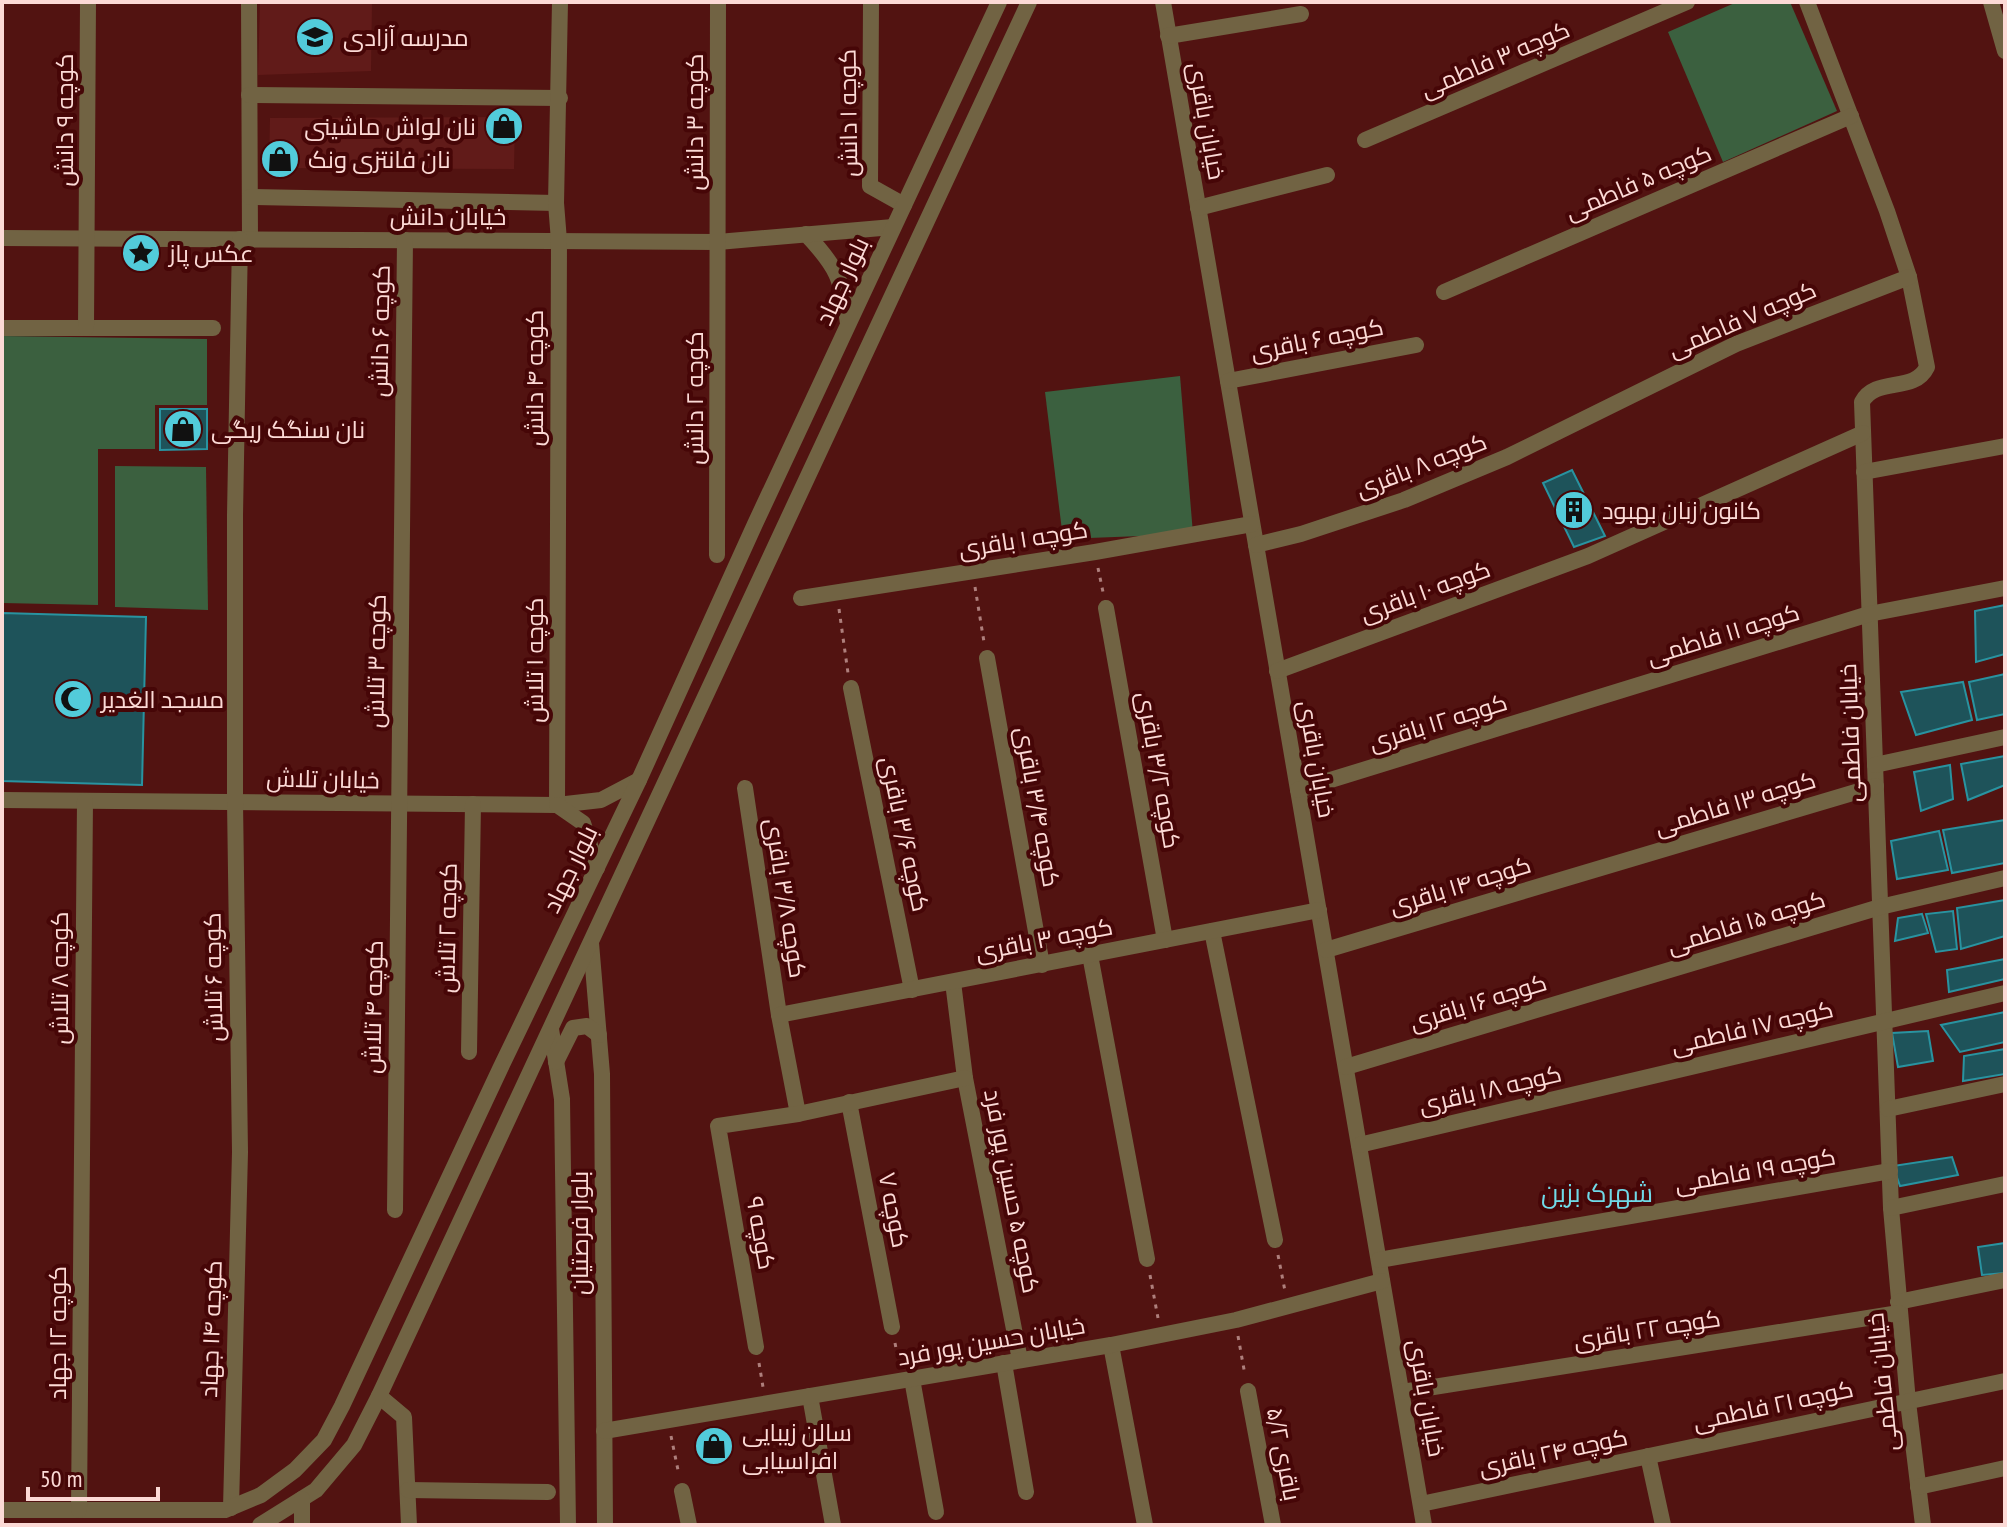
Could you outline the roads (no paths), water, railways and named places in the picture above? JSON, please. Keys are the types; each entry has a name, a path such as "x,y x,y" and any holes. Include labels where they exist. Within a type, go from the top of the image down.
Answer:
{"street":[{"name":"کوچه ۹ دانش","path":"86,328 88,2"},
{"name":"کوچه ۶ تلاش","path":"240,1152 235,515 245,240 250,197 249,2"},
{"name":"کوچه ۴ دانش","path":"558,515 559,241 556,203 560,2"},
{"name":"کوچه ۳ دانش","path":"718,2 718,242"},
{"name":"کوچه ۱ دانش","path":"871,2 870,186 904,205"},
{"name":"بلوار جهاد","path":"2,1510 225,1510 261,1495 295,1470 324,1440 639,780 999,2"},
{"name":"بلوار جهاد","path":"260,1525 316,1490 354,1445 379,1396 1029,2"},
{"name":"کوچه ۳ فاطمی","path":"1365,140 1687,2"},
{"name":"خیابان فاطمی","path":"1807,2 1909,277 1927,367 1915,381 1874,389 1867,393 1862,402 1891,1208 1908,1402 1923,1525"},
{"path":"1991,2 2005,51"},
{"name":"خیابان باقری","path":"1161,4 1424,1525"},
{"path":"1168,36 1301,14"},
{"path":"249,95 560,98"},
{"name":"کوچه ۵ فاطمی","path":"1444,292 1851,116"},
{"path":"1198,208 1327,175"},
{"path":"250,197 556,203"},
{"name":"خیابان دانش","path":"2,238 718,242 893,227"},
{"path":"806,234 829,259 842,282 848,323"},
{"name":"کوچه ۶ دانش","path":"402,518 405,240"},
{"name":"کوچه ۲ دانش","path":"717,555 718,242"},
{"name":"کوچه ۷ فاطمی","path":"1597,412 1736,344 1909,277"},
{"path":"2,328 213,328"},
{"name":"کوچه ۶ باقری","path":"1228,381 1416,345"},
{"name":"کوچه ۸ باقری","path":"1256,545 1301,534 1404,500 1507,457 1597,412"},
{"name":"کوچه ۱۰ باقری","path":"1277,671 1588,556 1863,433"},
{"path":"1864,472 2005,446"},
{"name":"کوچه ۱ تلاش","path":"557,805 558,515"},
{"name":"کوچه ۳ تلاش","path":"399,803 402,518"},
{"name":"کوچه ۱ باقری","path":"801,598 1252,524"},
{"name":"کوچه ۱۱ فاطمی","path":"1591,700 1869,614 2005,588"},
{"name":"کوچه ۳/۲ باقری","path":"1106,608 1165,940"},
{"name":"کوچه ۳/۴ باقری","path":"987,658 1042,965"},
{"name":"کوچه ۳/۶ باقری","path":"851,688 912,990"},
{"name":"کوچه ۱۲ باقری","path":"1298,790 1591,700"},
{"path":"1875,765 2005,737"},
{"name":"خیابان تلاش","path":"2,800 557,805 601,800 639,780"},
{"name":"کوچه ۱۳ فاطمی","path":"1608,866 1876,786"},
{"name":"کوچه ۳/۸ باقری","path":"745,788 779,1015 798,1114"},
{"name":"کوچه ۸ تلاش","path":"82,1155 85,801"},
{"name":"کوچه ۴ تلاش","path":"395,1210 399,803"},
{"name":"کوچه ۲ تلاش","path":"469,1052 473,804"},
{"path":"557,805 583,823 597,868"},
{"name":"کوچه ۱۴ باقری","path":"1326,950 1608,866"},
{"name":"کوچه ۱۵ فاطمی","path":"1625,983 1880,907 2005,878"},
{"name":"کوچه ۳ باقری","path":"779,1015 1319,910"},
{"path":"1212,931 1275,1240"},
{"name":"بلوار فرصتیان","path":"591,941 602,1090 605,1525"},
{"path":"1090,955 1147,1259"},
{"name":"کوچه ۵ حسین پور فرد","path":"953,982 965,1078 1012,1362 1026,1492"},
{"name":"کوچه ۱۶ باقری","path":"1346,1067 1625,983"},
{"name":"کوچه ۱۷ فاطمی","path":"1632,1080 2005,993"},
{"path":"556,1062 573,1028 587,1026 599,1035"},
{"name":"بلوار فرصتیان","path":"551,1027 562,1099 568,1525"},
{"path":"798,1114 965,1078"},
{"name":"کوچه ۱۸ باقری","path":"1359,1145 1632,1080"},
{"path":"1888,1109 2005,1084"},
{"name":"کوچه ۷","path":"849,1102 892,1327"},
{"name":"کوچه ۹","path":"756,1347 718,1126 798,1114"},
{"path":"465,1143 491,1156"},
{"name":"کوچه ۱۴ جهاد","path":"231,1508 240,1152"},
{"name":"کوچه ۱۲ جهاد","path":"79,1510 82,1155"},
{"name":"کوچه ۱۹ فاطمی","path":"1379,1260 1890,1171"},
{"path":"1891,1208 2005,1184"},
{"name":"کوچه ۲۲ باقری","path":"1402,1392 1899,1307 2005,1280"},
{"name":"خیابان حسین پور فرد","path":"604,1431 1111,1345 1236,1320 1382,1281"},
{"path":"1111,1345 1145,1525"},
{"path":"907,1380 936,1512"},
{"name":"کوچه ۲۱ فاطمی","path":"1648,1456 2005,1381"},
{"name":"باقری ۵/۲","path":"1248,1391 1273,1525"},
{"path":"379,1396 404,1417 409,1525"},
{"path":"810,1396 833,1525"},
{"path":"1648,1456 1663,1525"},
{"name":"کوچه ۲۴ باقری","path":"1421,1504 1648,1456"},
{"path":"1918,1487 2005,1468"},
{"path":"408,1490 548,1492"},
{"path":"682,1491 689,1525"},
{"path":"302,1499 302,1525"}],"place":[{"name":"مدرسه آزادی","path":"315,37"},
{"name":"نان لواش ماشينى","path":"504,126"},
{"name":"نان فانتزى ونک","path":"280,159"},
{"name":"عکس پاز","path":"141,253"},
{"name":"نان سنگک ریگی","path":"183,429"},
{"name":"کانون زبان بهبود","path":"1574,510"},
{"name":"مسجد الغدیر","path":"73,699"},
{"name":"سالن زیبایی افراسیابی","path":"714,1446"}],"district":[{"name":"شهرک بزین","path":"1597,1192"}]}
